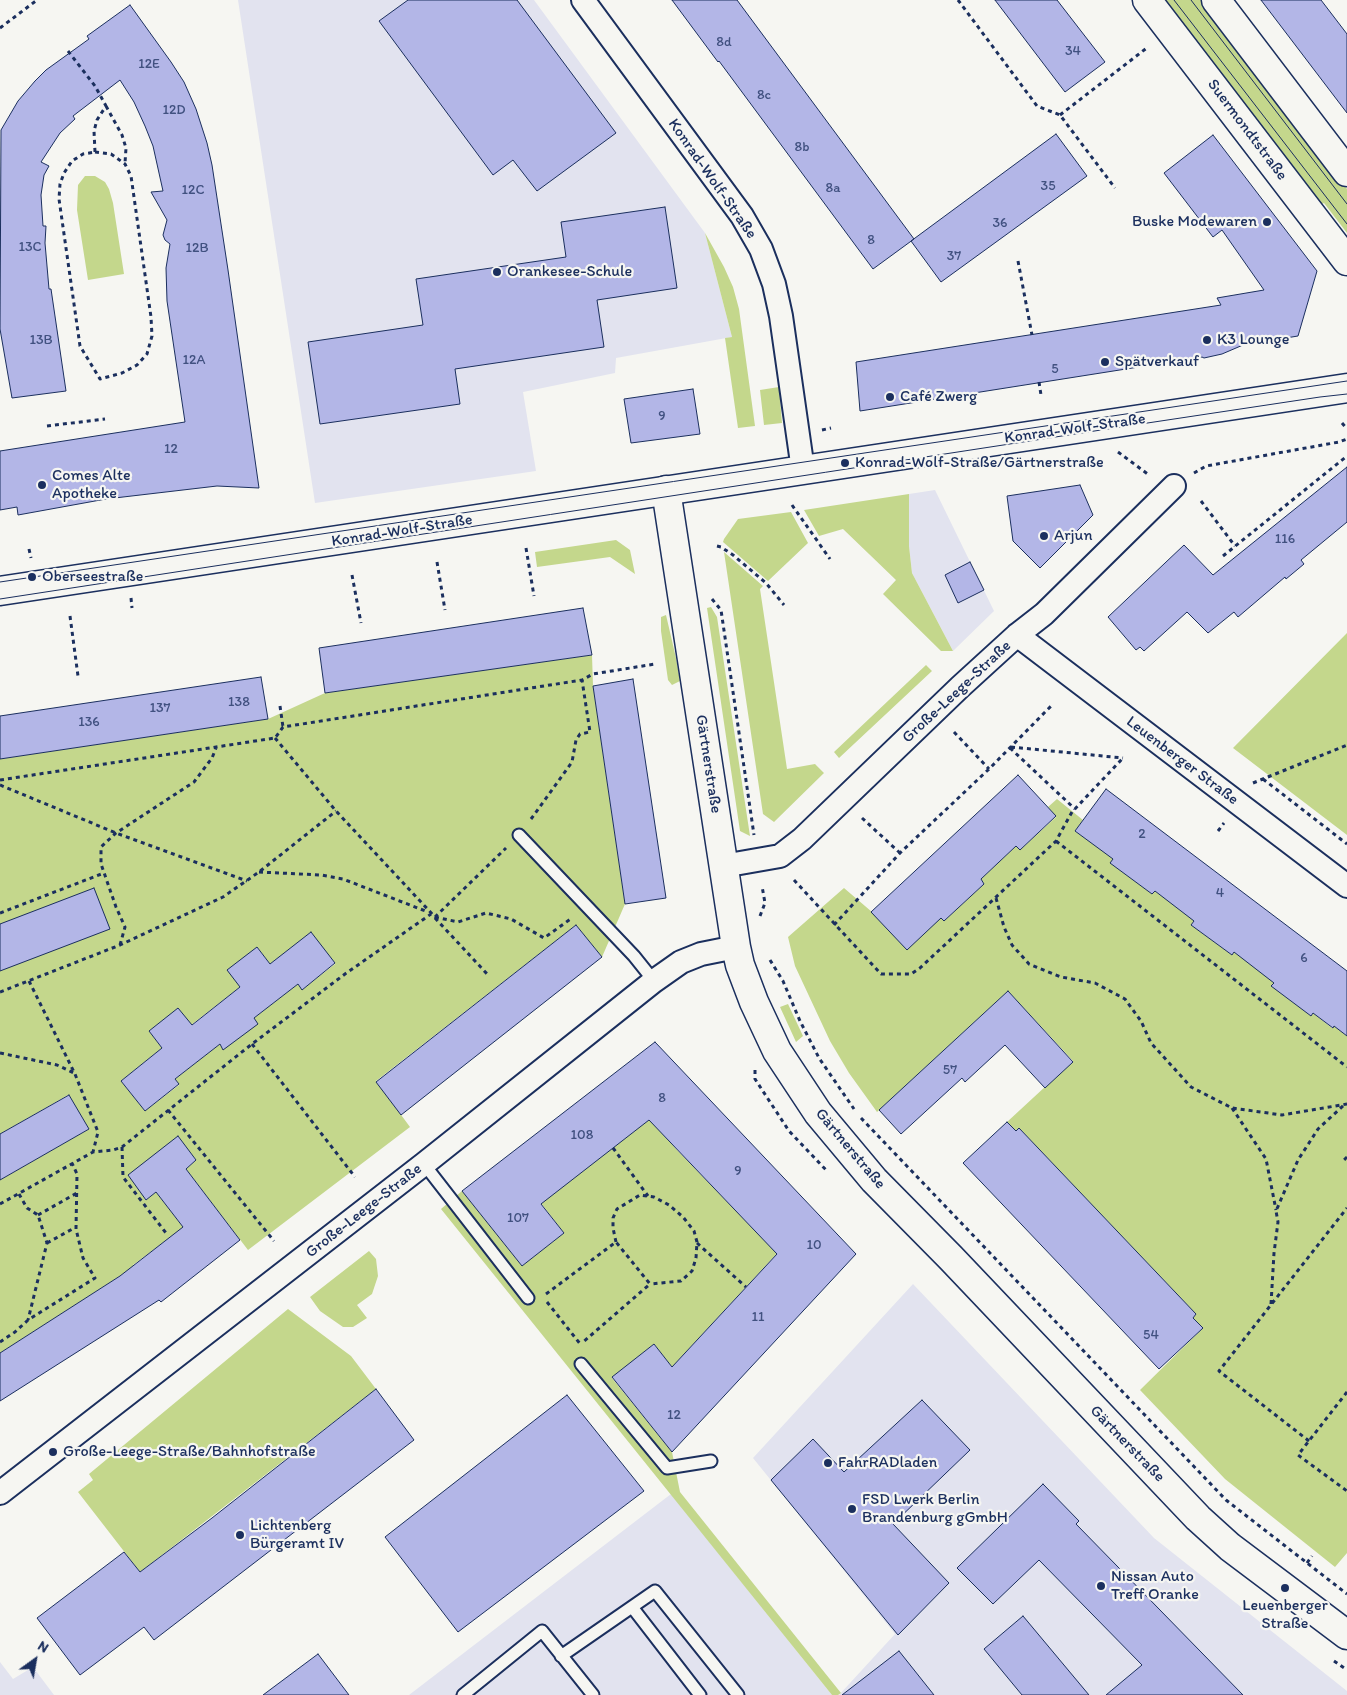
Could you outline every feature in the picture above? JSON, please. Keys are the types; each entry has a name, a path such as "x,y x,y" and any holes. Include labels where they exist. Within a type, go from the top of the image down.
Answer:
{"main road":[{"name":"Suermondtstraße","path":"1147,0 1347,261"},
{"path":"1216,0 1347,172"},
{"name":"Konrad-Wolf-Straße","path":"0,591 1347,388"},
{"name":"Gärtnerstraße","path":"666,490 736,947 740,965 754,1002 777,1051 818,1113 874,1180 1198,1518 1230,1546 1347,1635"}],"street":[{"name":"Konrad-Wolf-Straße","path":"583,0 742,216 761,249 774,284 781,316 804,470"},
{"name":"Große-Leege-Straße","path":"723,866 780,856 802,839 1017,635 1044,614 1174,486"},
{"name":"Leuenberger Straße","path":"1017,635 1347,886"},
{"name":"Große-Leege-Straße","path":"0,1493 424,1164 654,981 681,962 701,954 736,947"}],"lane":[{"path":"519,835 634,956 654,981"},
{"path":"424,1164 528,1298"},
{"path":"581,1364 667,1468 711,1461"},
{"path":"561,1656 656,1592 738,1695"},
{"path":"632,1608 700,1695"},
{"path":"463,1695 542,1631 593,1695"}],"path":[{"path":"0,28 37,0"},
{"path":"958,0 1037,106 1060,115 1115,188"},
{"path":"1060,115 1152,44"},
{"path":"68,51 95,86 122,135 126,148 125,164"},
{"path":"94,152 94,131 97,120 106,106"},
{"path":"94,152 111,154 125,164 131,176 151,316 152,336 147,354 137,365 100,379 80,346 60,200 60,184 64,173 72,161 83,154 94,152"},
{"path":"1018,260 1032,335"},
{"path":"1040,382 1042,395"},
{"path":"47,426 105,419"},
{"path":"1342,423 1347,429"},
{"path":"1097,426 1123,456 1149,475 1174,486 1206,466 1347,439"},
{"path":"1223,556 1347,456"},
{"path":"1201,502 1235,546"},
{"path":"792,505 830,559"},
{"path":"717,546 733,555 766,583 784,605"},
{"path":"526,548 534,596"},
{"path":"437,562 445,610"},
{"path":"352,575 361,622"},
{"path":"712,592 713,601 721,610 765,903 760,918"},
{"path":"70,616 78,676"},
{"path":"283,727 582,680 593,674 655,664"},
{"path":"435,917 519,835 572,762 576,740 580,734 590,732 582,680"},
{"path":"834,925 900,853 989,769 1053,704"},
{"path":"0,780 275,738 283,727 280,706"},
{"path":"954,732 989,769"},
{"path":"275,738 336,811 489,976"},
{"path":"1238,804 1254,782 1347,745"},
{"path":"120,945 125,927 101,864 101,847 116,833 194,782 212,758 216,747"},
{"path":"1010,747 1075,809"},
{"path":"794,880 880,974 912,974 1056,841 1075,809 1123,758 1010,747"},
{"path":"1263,778 1347,844"},
{"path":"0,786 116,833 247,881"},
{"path":"0,992 120,945 223,897 259,872 336,811"},
{"path":"862,818 900,853"},
{"path":"1056,841 1347,1067"},
{"path":"259,872 314,874 343,879 431,914"},
{"path":"0,913 104,873"},
{"path":"996,898 1004,927 1012,944 1029,964 1061,977 1096,983 1125,999 1141,1021 1151,1043 1191,1087 1232,1108 1282,1114 1346,1104"},
{"path":"435,917 458,922 486,913 512,919 544,938 588,907"},
{"path":"0,1204 93,1152 122,1147 252,1044 345,974 431,914"},
{"path":"769,958 784,981 800,1021 819,1058 857,1114 1226,1500 1347,1594"},
{"path":"29,981 75,1074 98,1132 93,1152"},
{"path":"252,1044 355,1176"},
{"path":"0,1053 57,1065 75,1074"},
{"path":"1276,1211 1298,1160 1318,1128 1346,1104"},
{"path":"1232,1108 1266,1159 1278,1222 1271,1304"},
{"path":"168,1110 274,1241"},
{"path":"122,1147 123,1177 166,1234"},
{"path":"613,1148 648,1196"},
{"path":"1347,1157 1344,1160 1347,1162"},
{"path":"0,1342 28,1320 95,1278 83,1258 76,1227 77,1174 72,1163"},
{"path":"38,1215 77,1193"},
{"path":"19,1194 27,1208 38,1215 46,1243 28,1320"},
{"path":"581,1344 650,1284 681,1281 692,1272 696,1258 694,1231 683,1217 669,1205 654,1197 640,1195 617,1209 613,1218 613,1228 616,1242 650,1284"},
{"path":"1309,1440 1219,1371 1347,1208"},
{"path":"46,1243 76,1227"},
{"path":"581,1364 581,1344 543,1297 616,1242"},
{"path":"696,1242 746,1287"},
{"path":"1347,1392 1298,1455 1347,1490"},
{"path":"1304,1568 1312,1556"}],"shaded area":[{"name":"Orankesee-Schule","path":"238,0 534,0 705,233 732,337 616,358 615,373 523,392 536,471 315,503"},
{"path":"935,490 994,611 953,651 912,573 909,546 909,494"},
{"path":"913,1284 1154,1538 1347,1691 1347,1695 839,1695 895,1634 753,1458"},
{"path":"671,1494 832,1695 409,1695"},
{"path":"0,1662 13,1679 33,1667 54,1695 0,1695"}],"green space":[{"path":"1163,0 1204,0 1347,189 1347,233 1324,203 1320,205"},
{"path":"85,176 95,176 105,182 109,189 113,203 124,274 88,280 77,210 78,185"},
{"path":"705,233 733,287 739,309 755,426 738,428 725,338 732,337"},
{"path":"779,387 782,423 764,425 760,390"},
{"path":"909,494 909,546 912,573 953,651 941,651 883,594 896,580 843,529 819,536 804,510"},
{"path":"791,512 808,543 768,581 723,542 738,519"},
{"path":"616,540 630,550 635,574 610,557 537,567 535,552"},
{"path":"724,552 763,586 760,589 787,769 815,764 824,773 774,822 763,814"},
{"path":"711,607 717,617 750,836 740,831 707,608"},
{"path":"666,615 680,681 672,685 668,680 661,631 661,617"},
{"path":"1347,633 1347,835 1233,748"},
{"path":"592,655 593,686 625,904 602,957 576,925 376,1081 410,1127 248,1250 186,1169 196,1160 178,1137 146,1200 156,1192 186,1231 164,1242 133,1265 134,1267 0,1353 0,1180 89,1129 68,1095 0,1134 0,759 268,719 325,693","holes":["311,933 335,964 303,989 298,984 254,1018 223,1049 220,1044 175,1079 179,1085 145,1111 121,1081 162,1048 149,1031 178,1009 191,1025 240,987 257,947 270,964"]},
{"path":"926,665 932,671 839,758 834,752"},
{"path":"1057,799 1083,820 1075,831 1114,858 1111,863 1152,894 1155,891 1195,920 1191,925 1232,955 1234,952 1275,981 1272,986 1311,1016 1313,1013 1332,1028 1334,1026 1347,1036 1347,1553 1335,1567 1225,1479 1140,1390 1203,1328 1193,1318 1196,1314 1020,1129 1016,1131 1007,1122 1073,1061 1008,991 877,1112 849,1073 830,1041 795,966 788,937 844,888 872,912 940,917 944,921 984,884 981,879 1016,846 1020,850 1056,817 1048,807"},
{"path":"788,1004 803,1036 796,1042 780,1007"},
{"path":"655,1115 663,1134 677,1150 765,1241 782,1248 672,1367 654,1344 612,1378 672,1452 680,1492 841,1693 838,1695 832,1695 441,1209 462,1191 522,1266 564,1233 541,1203"},
{"path":"369,1251 376,1259 378,1276 372,1294 357,1305 367,1318 353,1327 343,1327 320,1311 310,1297"},
{"path":"288,1309 351,1356 376,1389 140,1572 78,1492 93,1480 89,1474"}],"building":[{"path":"408,0 517,0 616,133 537,191 513,160 493,175 379,21"},
{"path":"672,0 737,0 914,239 873,269"},
{"path":"995,0 1057,0 1105,62 1065,92"},
{"path":"1261,0 1321,0 1347,34 1347,113"},
{"path":"130,5 184,82 196,109 207,143 228,270 259,488 217,486 106,499 18,515 17,507 0,510 0,451 185,422 167,301 166,268 170,244 163,235 167,220 151,192 163,191 153,146 134,102 120,80 73,116 75,119 60,133 41,162 49,166 44,175 41,195 43,226 46,226 45,243 49,289 51,289 66,391 12,398 0,329 1,130 18,101 46,70 89,39 87,36"},
{"path":"1056,134 1087,176 941,282 911,241"},
{"path":"1213,135 1317,271 1298,336 1243,345 1222,354 1204,358 860,411 856,362 1221,305 1217,298 1264,290 1222,230 1213,237 1164,173"},
{"path":"665,207 677,288 597,300 604,347 455,369 460,404 320,424 308,342 423,325 416,279 566,257 561,222"},
{"path":"693,389 700,434 631,443 624,399"},
{"path":"1347,467 1347,522 1301,560 1304,564 1286,579 1285,577 1238,617 1234,612 1208,633 1187,612 1144,651 1140,647 1136,650 1108,617 1184,545 1213,575"},
{"path":"1080,485 1093,515 1040,568 1013,541 1007,496"},
{"path":"970,562 984,590 958,603 945,575"},
{"path":"583,608 592,655 325,693 319,648"},
{"path":"261,677 268,719 0,759 0,716"},
{"path":"633,679 666,898 625,904 593,686"},
{"path":"1018,775 1056,816 1020,850 1016,846 981,879 984,884 944,921 941,918 907,950 871,912"},
{"path":"1106,789 1347,971 1347,1036 1313,1013 1311,1016 1271,986 1274,983 1234,952 1232,955 1191,925 1194,921 1155,891 1152,894 1110,863 1113,859 1075,831"},
{"path":"94,888 110,929 0,971 0,924"},
{"path":"576,925 602,957 401,1115 376,1082"},
{"path":"311,932 335,963 302,990 298,984 254,1018 258,1024 223,1050 220,1044 175,1079 179,1084 145,1111 121,1081 162,1048 149,1031 178,1008 192,1025 240,987 227,970 257,947 270,964"},
{"path":"1008,991 1073,1062 1045,1088 1005,1045 965,1082 962,1078 901,1134 879,1110"},
{"path":"655,1042 856,1254 672,1452 612,1377 654,1344 672,1367 777,1254 649,1120 541,1204 564,1233 522,1266 462,1191"},
{"path":"69,1095 89,1129 0,1180 0,1134"},
{"path":"1007,1122 1016,1131 1019,1128 1196,1314 1193,1318 1203,1328 1159,1369 963,1163"},
{"path":"178,1136 196,1160 186,1169 240,1240 161,1302 159,1300 0,1401 0,1353 120,1276 183,1227 156,1192 146,1200 128,1175"},
{"name":"Lichtenberg Bürgeramt IV","path":"376,1389 414,1440 154,1640 144,1627 80,1675 37,1618 124,1552 140,1572"},
{"path":"567,1395 644,1491 458,1632 385,1537"},
{"name":"FSD Lwerk Berlin Brandenburg gGmbH","path":"922,1400 970,1450 893,1524 949,1583 898,1635 771,1480 813,1439 844,1472"},
{"name":"Nissan Auto Treff Oranke","path":"1043,1484 1079,1521 1076,1524 1243,1695 1106,1695 1142,1665 1039,1560 993,1604 957,1568"},
{"path":"1023,1616 1089,1695 1022,1695 984,1649"},
{"path":"899,1651 934,1695 842,1695"},
{"path":"318,1654 349,1695 263,1695"}],"tram line":[{"path":"1174,0 1347,224"},
{"path":"1191,0 1347,204"},
{"path":"0,582 1347,381"},
{"path":"0,599 1347,394"}],"place":[{"name":"Buske Modewaren","path":"1267,222"},
{"name":"Orankesee-Schule","path":"497,272"},
{"name":"K3 Lounge","path":"1207,340"},
{"name":"Spätverkauf","path":"1105,362"},
{"name":"Café Zwerg","path":"890,397"},
{"name":"Konrad-Wolf-Straße/Gärtnerstraße","path":"845,463"},
{"name":"Comes Alte Apotheke","path":"42,485"},
{"name":"Arjun","path":"1044,536"},
{"name":"Oberseestraße","path":"32,577"},
{"name":"Große-Leege-Straße/Bahnhofstraße","path":"53,1452"},
{"name":"FahrRADladen","path":"828,1463"},
{"name":"FSD Lwerk Berlin Brandenburg gGmbH","path":"852,1509"},
{"name":"Lichtenberg Bürgeramt IV","path":"240,1535"},
{"name":"Nissan Auto Treff Oranke","path":"1101,1586"},
{"name":"Leuenberger Straße","path":"1285,1588"}]}
